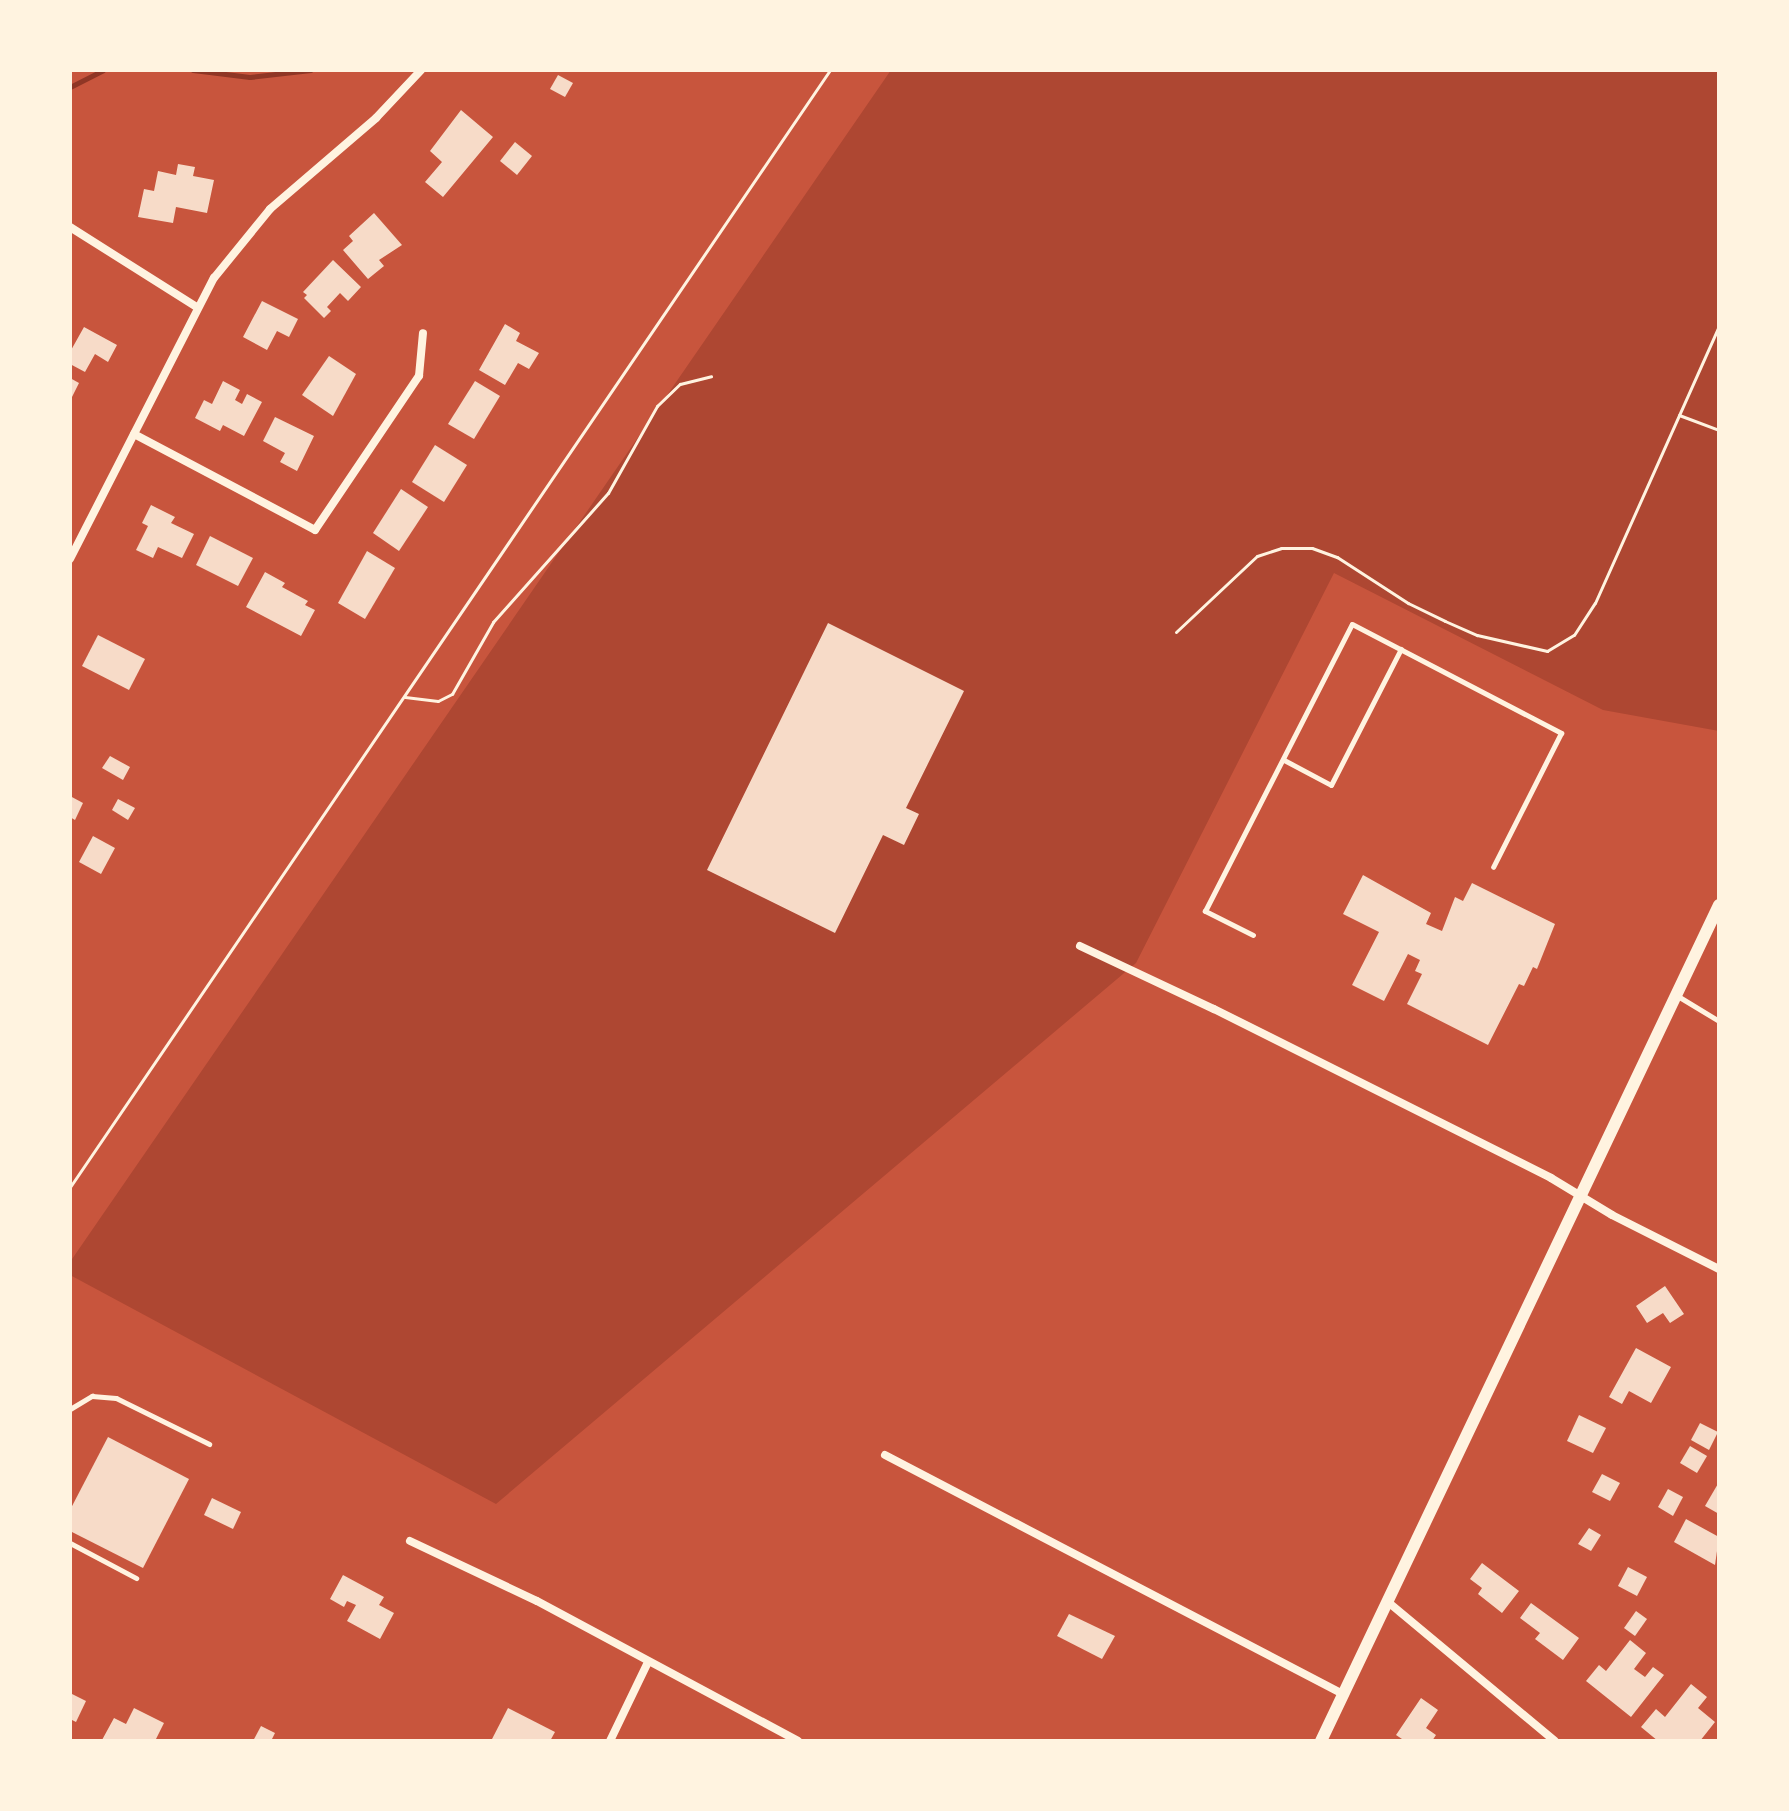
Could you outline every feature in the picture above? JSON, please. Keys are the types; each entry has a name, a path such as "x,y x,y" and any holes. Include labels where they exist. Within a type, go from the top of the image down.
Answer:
{"main road":[{"path":"1321,1741 1719,905"}],"street":[{"path":"70,559 214,278 270,209 376,118 421,70"},
{"path":"70,227 198,308"},
{"path":"134,434 315,530 419,376 423,333"},
{"path":"1080,946 1214,1009 1719,1269"},
{"path":"885,1455 1343,1694"},
{"path":"410,1541 537,1601 798,1741"},
{"path":"1388,1602 1555,1741"},
{"path":"610,1741 648,1662"}],"lane":[{"path":"1253,935 1205,911 1352,624 1561,733 1493,867"},
{"path":"1284,760 1331,785 1401,649"},
{"path":"1676,995 1719,1021"},
{"path":"70,1409 92,1396 116,1398 209,1444"},
{"path":"70,1543 136,1578"}],"path":[{"path":"70,1187 830,70"},
{"path":"1176,632 1257,556 1281,548 1312,548 1337,557 1408,603 1445,621 1477,635 1547,651 1574,635 1595,603 1719,326"},
{"path":"405,697 438,701 452,694 493,622 608,493 657,406 680,384 711,376"},
{"path":"1679,415 1719,430"}],"shaded area":[{"path":"891,70 1719,70 1719,731 1603,710 1334,573 1136,963 496,1504 70,1275 70,1262"}],"building":[{"path":"558,75 573,83 565,97 550,89"},
{"path":"461,110 493,137 443,197 425,182 442,162 430,151"},
{"path":"515,142 532,156 517,175 500,161"},
{"path":"178,164 195,167 193,176 214,180 207,213 176,207 173,223 138,217 144,189 154,191 158,171 176,175"},
{"path":"374,213 402,245 379,260 384,266 368,279 343,250 353,241 349,236"},
{"path":"333,260 361,287 348,301 340,293 327,307 331,311 324,318 304,298 307,295 303,292"},
{"path":"262,301 298,319 289,337 277,331 267,350 243,337"},
{"path":"505,324 520,333 516,341 539,353 529,369 518,363 505,385 479,370"},
{"path":"84,327 117,345 108,362 95,354 85,372 70,364 70,352"},
{"path":"329,356 356,374 333,416 302,395"},
{"path":"70,378 79,383 70,401"},
{"path":"223,381 240,390 235,400 242,404 247,394 262,402 244,436 223,425 220,431 195,418 204,400 212,404"},
{"path":"475,381 500,396 474,439 448,424"},
{"path":"275,417 314,436 297,471 280,462 285,453 263,441"},
{"path":"435,445 467,465 444,502 412,482"},
{"path":"401,489 428,507 399,551 373,533"},
{"path":"151,505 175,517 171,523 194,534 182,558 158,547 153,558 136,550 148,526 142,523"},
{"path":"210,536 253,558 238,586 196,565"},
{"path":"367,551 395,568 365,619 338,603"},
{"path":"265,572 285,583 282,587 308,601 305,605 315,610 301,636 246,607"},
{"path":"828,623 964,691 906,808 919,814 904,845 883,835 835,933 707,870"},
{"path":"98,635 145,659 129,690 82,666"},
{"path":"110,756 130,767 123,780 102,768"},
{"path":"70,796 83,803 75,820 70,817"},
{"path":"118,799 135,808 128,820 112,810"},
{"path":"93,836 115,848 101,874 79,862"},
{"path":"1363,875 1431,913 1426,924 1442,931 1455,897 1463,901 1472,883 1555,924 1537,969 1533,967 1524,986 1519,984 1488,1045 1407,1004 1422,974 1415,971 1420,960 1408,954 1384,1001 1352,985 1379,932 1343,914"},
{"path":"1665,1286 1684,1314 1670,1323 1663,1313 1647,1323 1636,1306"},
{"path":"1636,1348 1671,1367 1651,1403 1629,1391 1622,1404 1609,1397"},
{"path":"1579,1415 1606,1428 1593,1453 1567,1441"},
{"path":"1700,1423 1718,1432 1709,1450 1691,1440"},
{"path":"108,1437 189,1479 143,1568 70,1531 70,1510"},
{"path":"1690,1446 1707,1456 1697,1473 1680,1463"},
{"path":"1602,1474 1620,1483 1610,1501 1592,1492"},
{"path":"1719,1482 1719,1514 1705,1506"},
{"path":"1668,1489 1683,1497 1673,1516 1658,1507"},
{"path":"212,1498 241,1512 233,1529 204,1515"},
{"path":"1686,1519 1719,1537 1715,1565 1674,1542"},
{"path":"1589,1528 1601,1535 1591,1551 1578,1544"},
{"path":"1482,1563 1519,1591 1502,1613 1478,1594 1482,1588 1470,1579"},
{"path":"1628,1567 1647,1577 1637,1596 1618,1586"},
{"path":"343,1575 384,1597 379,1605 394,1613 380,1639 347,1621 356,1605 347,1601 344,1607 330,1599"},
{"path":"1531,1603 1579,1638 1563,1660 1535,1639 1540,1633 1520,1618"},
{"path":"1636,1611 1647,1619 1635,1636 1624,1628"},
{"path":"1069,1614 1115,1636 1102,1659 1057,1636"},
{"path":"1630,1640 1646,1653 1634,1669 1645,1677 1653,1667 1664,1675 1631,1717 1586,1681 1599,1665 1606,1671"},
{"path":"1691,1684 1707,1697 1698,1708 1715,1722 1700,1741 1658,1741 1641,1727 1656,1709 1665,1717"},
{"path":"70,1693 86,1701 76,1722 70,1719"},
{"path":"1421,1698 1438,1710 1426,1728 1436,1735 1432,1741 1405,1741 1396,1735"},
{"path":"134,1708 164,1723 155,1741 102,1740 114,1718 126,1724"},
{"path":"508,1708 555,1732 550,1741 491,1741"},
{"path":"261,1726 275,1733 271,1741 253,1741"}],"waterway":[{"path":"70,87 103,70"},
{"path":"193,70 250,77 311,70"}]}
